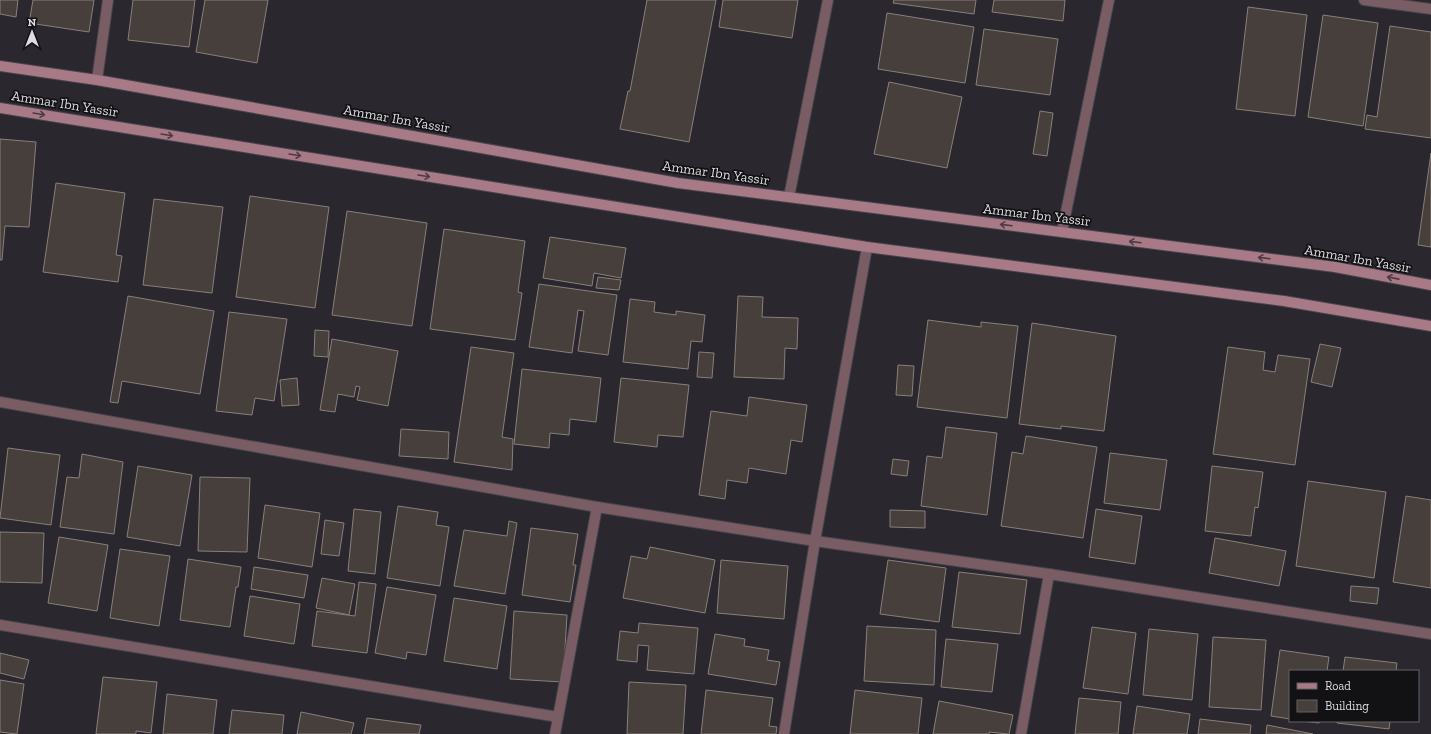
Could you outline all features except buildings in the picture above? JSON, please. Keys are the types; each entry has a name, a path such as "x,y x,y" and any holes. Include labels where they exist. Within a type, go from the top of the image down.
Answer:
{"street":[{"path":"96,80 108,0"},
{"path":"789,197 828,0"},
{"path":"1062,232 1109,0"},
{"path":"1364,0 1431,9"},
{"name":"Ammar Ibn Yassir","path":"0,66 96,80 678,183 1335,267 1431,285"},
{"name":"Ammar Ibn Yassir","path":"0,108 867,246 1284,301 1431,326"},
{"path":"784,734 815,541 867,246"},
{"path":"0,402 597,507 815,541 1050,574 1431,634"},
{"path":"555,734 597,507"},
{"path":"1021,734 1050,574"},
{"path":"0,625 558,717"}]}
